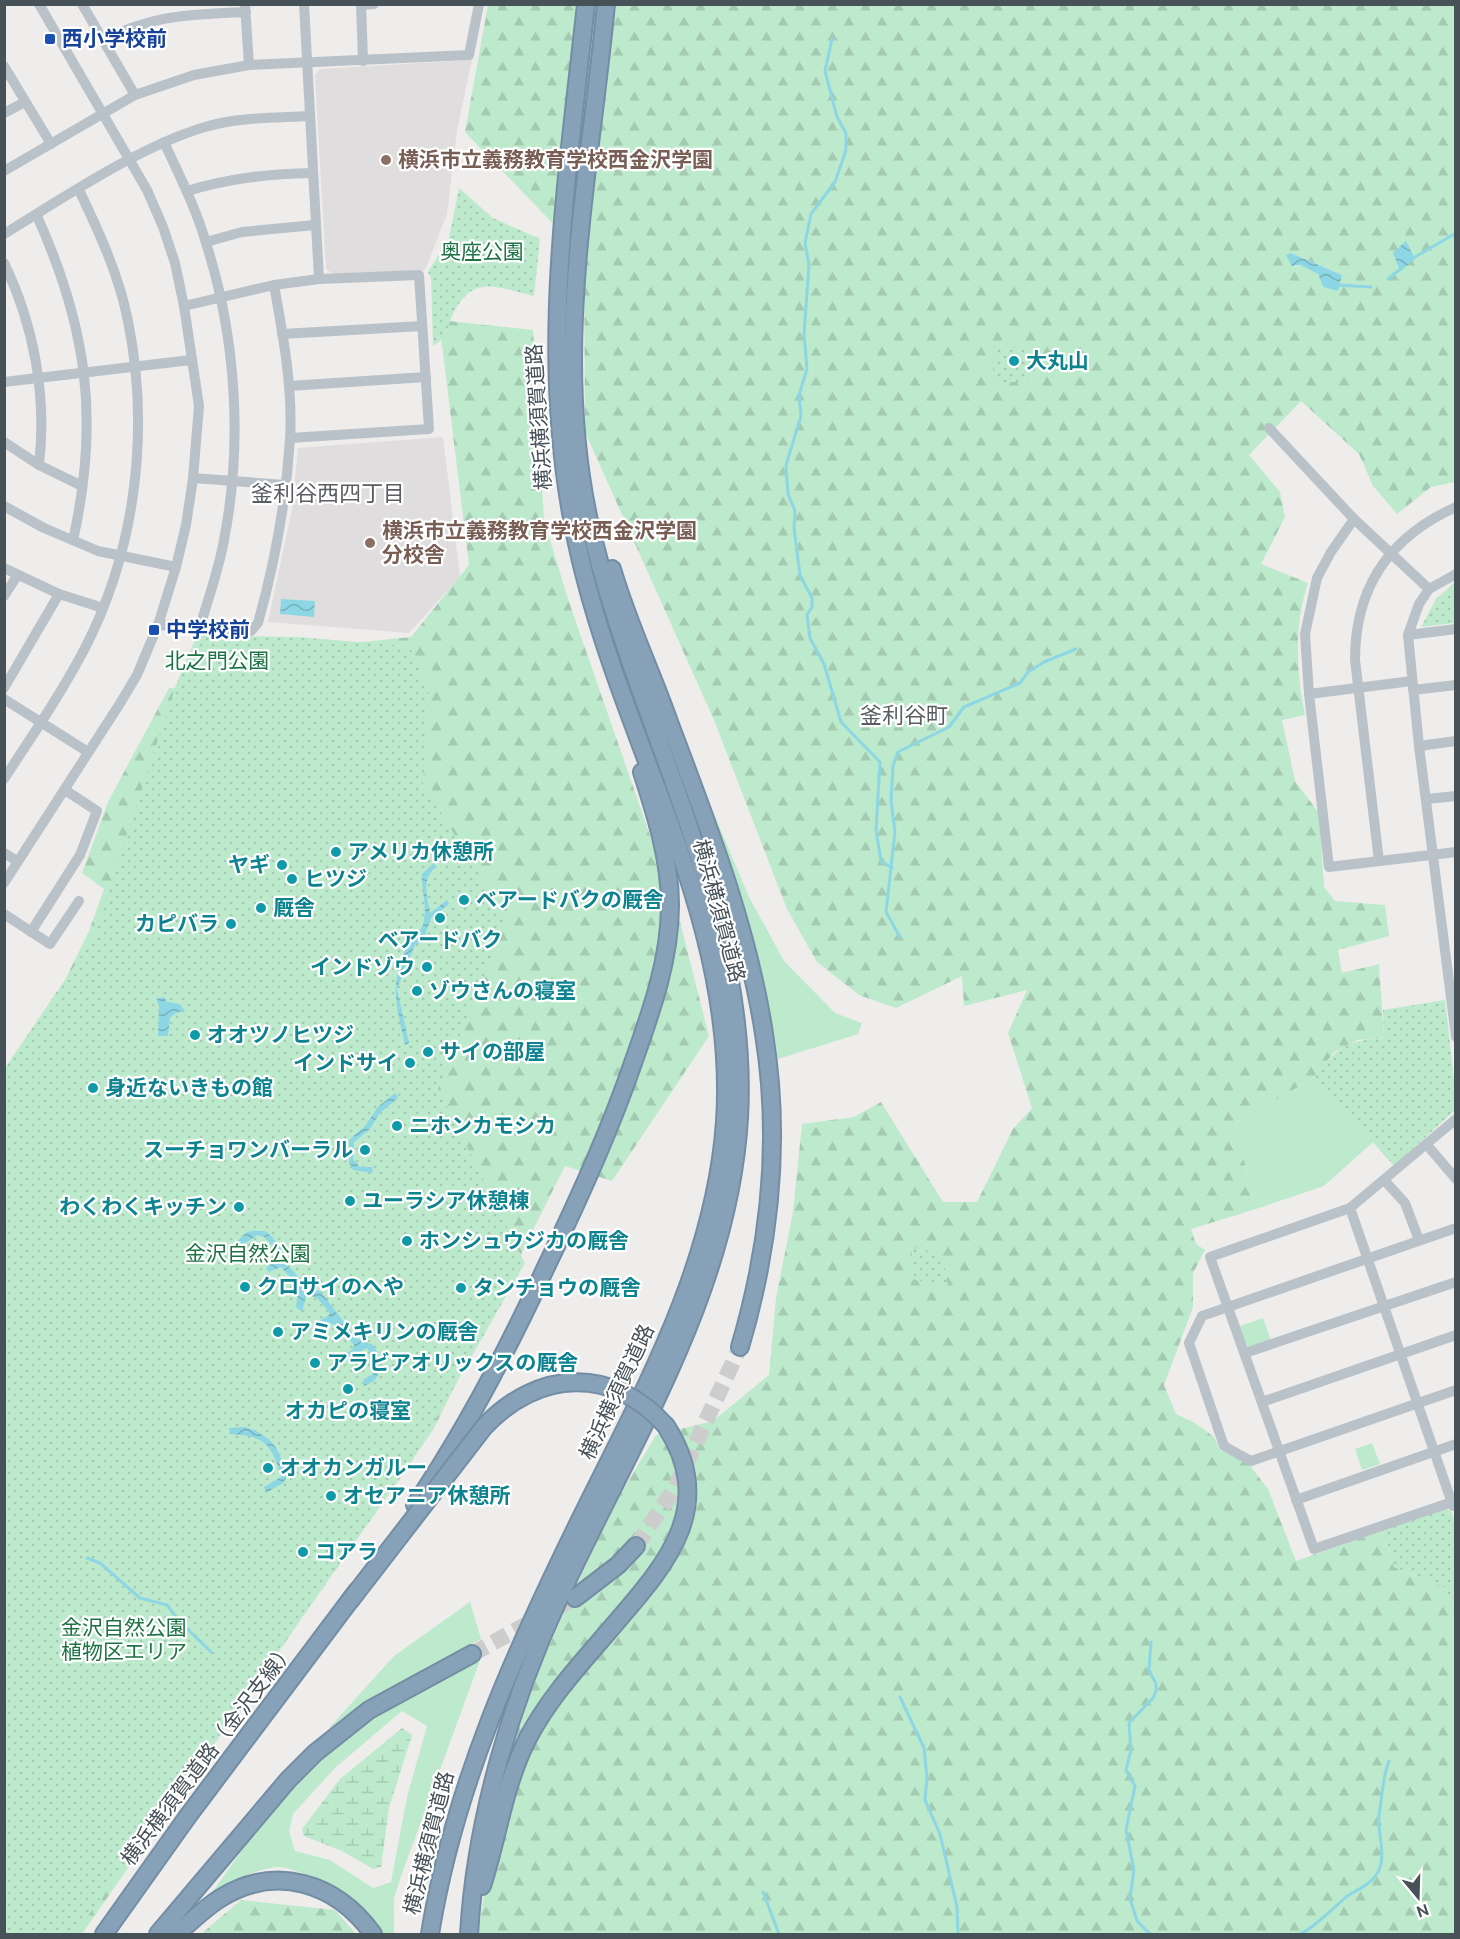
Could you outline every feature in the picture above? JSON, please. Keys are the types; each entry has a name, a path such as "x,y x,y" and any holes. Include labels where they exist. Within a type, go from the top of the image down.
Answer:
{"highway":[{"name":"横浜横須賀道路","path":"586,4 557,285 556,394 568,503 585,578 606,646 663,799 697,900 732,1054"},
{"name":"横浜横須賀道路","path":"470,1930 484,1826 495,1776 517,1703 560,1596 670,1369 699,1299 725,1216 732,1124 732,1054 736,1012 724,941 697,849 613,612 587,511 575,420 577,257 606,4"},
{"path":"575,420 615,579 685,766 740,928 757,996 767,1050 772,1119 765,1236 750,1314 740,1347"},
{"path":"349,1602 428,1486 485,1389 524,1316 605,1137 658,989 664,965 670,905 668,872 658,824 584,598 568,503"},
{"name":"横浜横須賀道路","path":"430,1935 452,1830 469,1771 491,1715 558,1566 646,1387 685,1295 711,1216 732,1124"},
{"path":"349,1602 478,1434 494,1416 524,1395 553,1384 576,1382 598,1384 632,1397 666,1426 678,1446 688,1490 686,1514 678,1540 653,1579 559,1691 528,1739 510,1780 493,1852 470,1930"},
{"path":"575,1598 611,1570 636,1546"},
{"name":"横浜横須賀道路（金沢支線）","path":"104,1935 188,1816 349,1602"},
{"path":"158,1935 288,1780 315,1753 369,1710 472,1654"},
{"path":"177,1935 220,1898 250,1886 283,1882 314,1886 328,1891 359,1915 373,1935"}],"street":[{"path":"4,883 137,675 158,625 186,525 193,478 199,406 184,306 175,262 163,227 147,190 39,4"},
{"path":"82,4 135,95"},
{"path":"304,4 319,279"},
{"path":"363,61 361,5 374,4"},
{"path":"4,171 135,95 194,75 249,65 470,55 479,4"},
{"path":"103,41 130,26 149,20 245,8 249,65"},
{"path":"4,66 51,144"},
{"path":"4,113 25,102"},
{"path":"4,234 164,142 207,126 250,119 309,116"},
{"path":"164,142 187,191 206,242 220,296 231,354 234,414 232,480 224,540 200,627"},
{"path":"187,191 262,174 313,173"},
{"path":"4,779 41,723 86,646 103,608 121,557 135,477 139,439 134,365 128,321 116,277 79,190"},
{"path":"37,216 59,266 70,302 85,372 88,430 73,540"},
{"path":"206,242 242,232 315,225"},
{"path":"4,263 21,302 39,378 42,444 39,465"},
{"path":"184,306 274,285 319,279 419,275 429,429 290,438"},
{"path":"158,625 251,631 255,628 277,551 290,438 289,386 274,285"},
{"path":"282,334 422,326"},
{"path":"4,382 191,360"},
{"path":"289,386 426,377"},
{"path":"1269,428 1353,519 1430,589"},
{"path":"4,442 39,465 82,486"},
{"path":"193,478 285,485"},
{"path":"1380,861 1355,660 1355,632 1361,606 1378,570 1390,553 1416,529 1455,507"},
{"path":"5,508 73,540 121,557 176,567"},
{"path":"1353,519 1330,552 1317,578 1305,634 1309,694 1329,867 1455,852"},
{"path":"4,568 59,594 103,608"},
{"path":"1455,574 1430,589 1419,604 1408,635 1419,746 1455,1037"},
{"path":"4,596 17,576"},
{"path":"4,688 59,594"},
{"path":"1408,635 1455,629"},
{"path":"1309,694 1360,688 1455,685"},
{"path":"4,699 88,752"},
{"path":"1419,746 1455,741"},
{"path":"31,932 80,855 97,811 65,790"},
{"path":"1427,799 1455,796"},
{"path":"4,853 17,861"},
{"path":"4,914 50,944 79,901"},
{"path":"1350,1208 1454,1506 1314,1549 1210,1257 1350,1208 1385,1181 1455,1119"},
{"path":"1427,1145 1455,1179"},
{"path":"1385,1181 1405,1203 1419,1240"},
{"path":"1455,1228 1202,1316 1189,1343 1224,1446 1251,1461 1455,1390"},
{"path":"1245,1353 1455,1282"},
{"path":"1262,1402 1455,1335"},
{"path":"1296,1500 1455,1444"}],"shaded area":[{"name":"横浜市立義務教育学校西金沢学園","path":"472,60 457,130 447,214 425,270 333,274 326,269 315,75 320,69"},
{"name":"横浜市立義務教育学校西金沢学園 分校舎","path":"443,437 460,577 409,633 268,622 292,509 298,448"}],"green space":[{"path":"488,5 1455,5 1455,482 1431,487 1397,514 1373,486 1359,454 1301,401 1249,455 1280,492 1285,517 1261,564 1308,583 1300,615 1298,648 1305,715 1282,720 1295,781 1319,813 1324,887 1335,901 1385,905 1389,936 1338,950 1342,973 1379,964 1384,1038 1358,1040 1334,1052 1315,1077 1235,1124 1256,1209 1191,1229 1196,1244 1205,1250 1193,1273 1193,1307 1164,1385 1176,1414 1195,1423 1214,1437 1220,1450 1248,1463 1268,1489 1296,1561 1381,1531 1394,1567 1443,1586 1456,1617 1455,1934 478,1934 503,1776 539,1668 611,1510 656,1435 713,1421 769,1375 776,1298 793,1212 802,1124 854,1117 881,1102 943,1202 977,1202 1013,1129 1032,1108 1008,1033 1027,990 964,1006 962,976 896,1008 859,995 817,962 787,909 714,720 585,432 584,256 465,132","holes":["1291,253 1342,275 1323,287 1318,274 1300,265 1295,267"]},
{"name":"奥座公園","path":"459,188 493,218 540,239 534,296 494,287 474,289 458,306 445,335 433,346 431,278 428,272 449,238"},
{"name":"金沢自然公園","path":"439,320 533,330 544,521 569,602 680,922 709,1036 612,1181 565,1166 433,1430 82,1934 5,1934 52,1007 89,931 104,889 82,873 108,802 169,688 288,695 323,646 411,637 469,565"},
{"path":"994,345 1034,351 1028,382 994,382"},
{"path":"1455,582 1455,623 1421,627 1436,599"},
{"name":"金沢自然公園","path":"197,635 298,637 404,646 411,650 429,691 423,784 507,919 438,1089 525,1263 409,1466 75,1934 5,1934 5,1068 92,940 176,685"},
{"path":"698,776 749,897 784,961 835,1013 862,1023 858,1034 778,1059 760,966"},
{"path":"1445,1000 1455,1088 1455,1110 1394,1166 1315,1077 1330,1058 1351,1043 1384,1038 1383,1010"},
{"path":"1315,1077 1373,1142 1324,1186 1256,1209 1235,1124"},
{"path":"912,1248 942,1253 948,1287 912,1279"},
{"path":"1263,1318 1271,1341 1251,1348 1246,1344 1240,1326"},
{"path":"1372,1443 1380,1464 1362,1470 1355,1449"},
{"path":"1446,1509 1451,1511 1456,1525 1455,1617 1443,1586 1394,1567 1381,1531"},
{"path":"470,1602 481,1639 387,1693 334,1730 329,1728 394,1656"},
{"path":"482,1655 399,1882 394,1899 394,1934 379,1934 373,1922 357,1903 338,1888 315,1877 285,1868 271,1868 254,1873 213,1891 295,1776 385,1706","holes":["402,1711 427,1726 407,1797 391,1882 373,1888 330,1860 295,1851 289,1831 293,1814 336,1767"]},
{"path":"402,1728 412,1735 389,1808 381,1867 373,1869 342,1851 304,1836 302,1829 340,1779"},
{"path":"241,1900 335,1910 356,1934 201,1934"}],"water":[{"path":"1406,241 1415,259 1403,269 1399,268 1393,253"},
{"path":"1291,253 1342,275 1338,291 1323,287 1318,274 1300,265 1292,266 1286,255"},
{"path":"281,599 315,601 314,617 280,614"},
{"path":"434,863 436,867 428,877 426,888 430,913 447,900 449,904 431,918 423,941 415,945 397,989 409,1043 405,1045 397,1006 396,983 407,946 423,925 425,909 422,874"},
{"path":"164,997 167,1002 180,1004 185,1011 176,1013 170,1018 168,1036 158,1036 159,1006 156,999"},
{"path":"395,1093 398,1098 380,1113 369,1130 354,1142 353,1159 360,1167 372,1167 373,1173 353,1170 349,1162 349,1140 365,1126 378,1107"},
{"path":"265,1231 269,1234 281,1247 284,1261 305,1284 321,1292 356,1338 373,1345 378,1353 381,1370 374,1381 364,1386 363,1380 374,1373 375,1362 367,1348 350,1357 346,1353 352,1350 354,1345 335,1325 329,1323 323,1330 315,1330 319,1321 329,1315 329,1312 317,1298 309,1295 306,1297 302,1312 296,1307 298,1286 281,1267 269,1272 266,1269 279,1255 266,1238 258,1235 239,1247 240,1254 237,1258 233,1245 247,1232"},
{"path":"245,1427 263,1435 274,1445 284,1467 287,1477 283,1483 266,1493 264,1487 281,1477 278,1466 270,1449 259,1440 230,1434 229,1428"}],"waterway":[{"path":"832,39 825,71 837,117 846,133 846,150 835,182 811,214 805,243 809,265 804,334 807,369 799,395 801,416 786,465 788,494 795,511 794,528 800,575 812,598 812,607 807,615 810,638 824,664 841,722 880,762 876,830 881,861 892,868"},
{"path":"1415,257 1456,233"},
{"path":"1388,279 1402,268"},
{"path":"1337,285 1371,287"},
{"path":"900,937 886,912 895,832 891,801 893,766 898,752 949,727 964,707 1020,683 1028,672 1044,662 1076,649"},
{"path":"87,1558 100,1563 140,1598 167,1605 180,1622 211,1652"},
{"path":"1150,1934 1137,1921 1130,1898 1134,1870 1126,1830 1135,1786 1126,1770 1131,1750 1129,1723 1153,1698 1156,1691 1156,1684 1149,1670 1151,1642"},
{"path":"900,1697 924,1748 927,1777 925,1800 940,1834 957,1907 958,1934"},
{"path":"1300,1934 1317,1923 1346,1897 1370,1882 1378,1872 1382,1857 1379,1816 1389,1761"},
{"path":"763,1892 779,1934"}],"tunnel":[{"path":"636,1546 675,1488 740,1347"},
{"path":"472,1654 575,1598"}],"place":[{"name":"西小学校前","path":"50,39"},
{"name":"横浜市立義務教育学校西金沢学園","path":"386,160"},
{"name":"大丸山","path":"1014,361"},
{"name":"横浜市立義務教育学校西金沢学園 分校舎","path":"370,543"},
{"name":"中学校前","path":"154,630"},
{"name":"アメリカ休憩所","path":"336,852"},
{"name":"ヤギ","path":"282,865"},
{"name":"ヒツジ","path":"292,879"},
{"name":"ベアードバクの厩舎","path":"464,900"},
{"name":"厩舎","path":"261,908"},
{"name":"ベアードバク","path":"440,918"},
{"name":"カピバラ","path":"231,924"},
{"name":"インドゾウ","path":"427,967"},
{"name":"ゾウさんの寝室","path":"417,991"},
{"name":"オオツノヒツジ","path":"195,1035"},
{"name":"サイの部屋","path":"428,1052"},
{"name":"インドサイ","path":"410,1063"},
{"name":"身近ないきもの館","path":"93,1088"},
{"name":"ニホンカモシカ","path":"397,1126"},
{"name":"スーチョワンバーラル","path":"365,1150"},
{"name":"ユーラシア休憩棟","path":"350,1201"},
{"name":"わくわくキッチン","path":"239,1207"},
{"name":"ホンシュウジカの厩舎","path":"407,1241"},
{"name":"クロサイのへや","path":"245,1287"},
{"name":"タンチョウの厩舎","path":"461,1288"},
{"name":"アミメキリンの厩舎","path":"278,1332"},
{"name":"アラビアオリックスの厩舎","path":"315,1363"},
{"name":"オカピの寝室","path":"348,1389"},
{"name":"オオカンガルー","path":"268,1468"},
{"name":"オセアニア休憩所","path":"331,1496"},
{"name":"コアラ","path":"303,1552"}],"district":[{"name":"釜利谷西四丁目","path":"328,493"},
{"name":"釜利谷町","path":"904,715"}],"park label":[{"name":"北之門公園","path":"217,661"},
{"name":"金沢自然公園 植物区エリア","path":"124,1640"}]}
